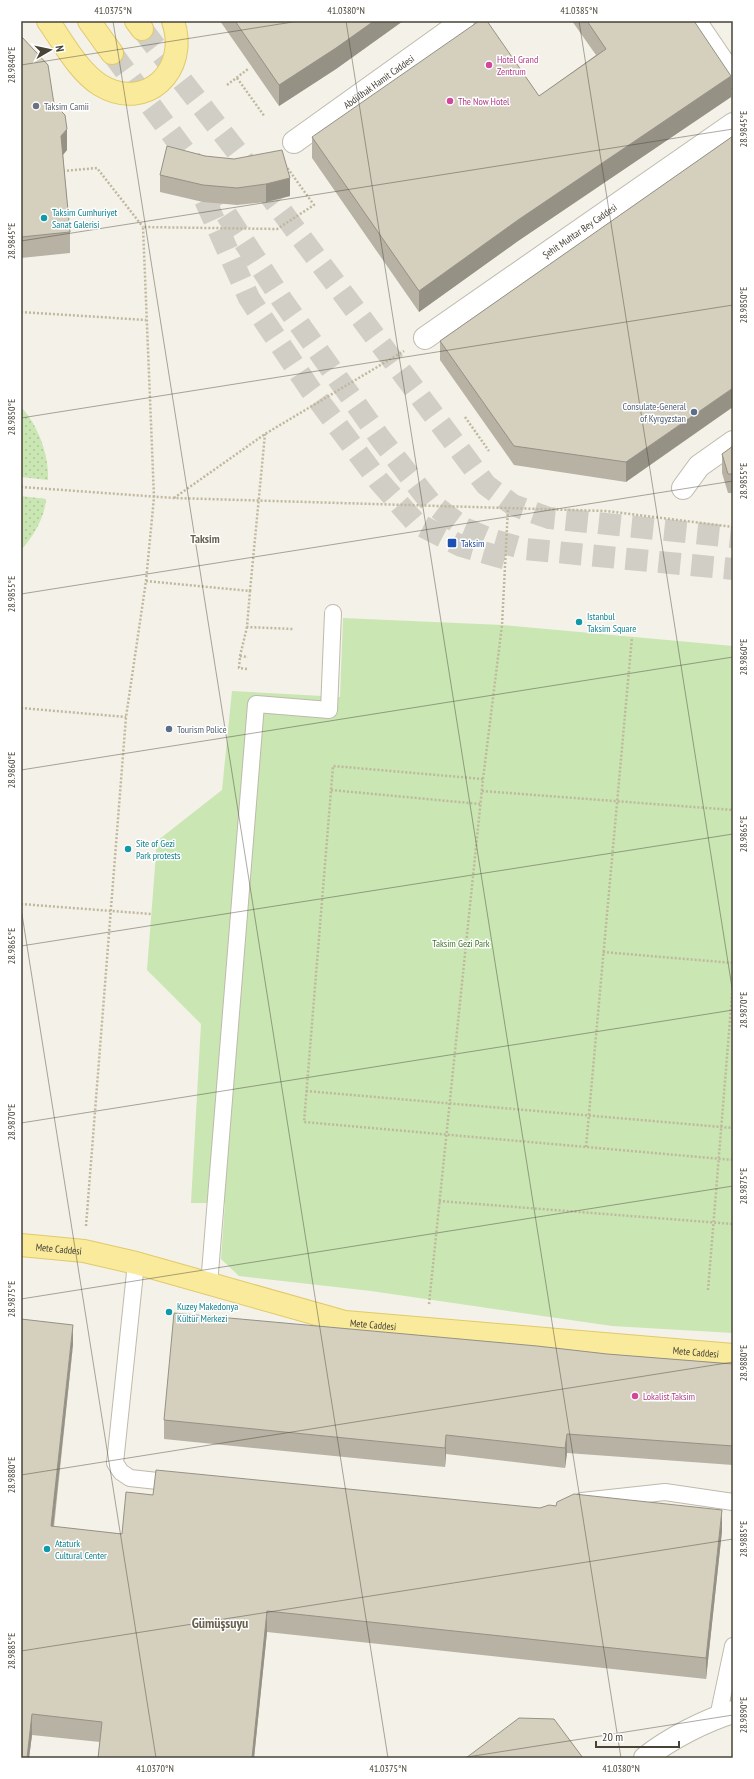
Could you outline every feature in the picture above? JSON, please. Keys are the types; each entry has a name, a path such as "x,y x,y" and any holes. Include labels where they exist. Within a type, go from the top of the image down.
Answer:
{"main road":[{"path":"48,21 82,68 90,76 99,84 113,91 126,94 137,93 152,88 163,80 171,70 176,58 178,44 173,21"},
{"path":"89,21 112,53"},
{"name":"Mete Caddesi","path":"21,1246 84,1250 136,1263 209,1285 345,1322 733,1354"}],"street":[{"name":"Abdülhak Hamit Caddesi","path":"294,142 463,21"},
{"path":"695,21 733,77"},
{"name":"Şehit Muhtar Bey Caddesi","path":"425,338 733,124"},
{"path":"683,488 699,466 733,442"},
{"path":"645,1758 657,1748 725,1714"}],"lane":[{"path":"209,1285 256,704 329,710 333,612"},
{"path":"136,1263 115,1463 122,1472 130,1478 193,1484"},
{"path":"567,1508 586,1499 665,1492 733,1502"},
{"path":"725,1714 732,1656"}],"path":[{"path":"227,85 248,69"},
{"path":"237,78 265,117"},
{"path":"143,227 277,229 314,205 282,160"},
{"path":"60,171 98,168 143,227 154,497 146,581 126,717 109,910 84,1250"},
{"path":"21,312 146,320"},
{"path":"174,498 265,434 425,338"},
{"path":"465,417 489,451"},
{"path":"247,669 239,668 240,656 247,627 265,434"},
{"path":"21,486 174,498 606,511 733,527"},
{"path":"426,1328 480,804 502,626 508,508"},
{"path":"146,581 250,591"},
{"path":"247,627 293,629"},
{"path":"586,1147 632,637"},
{"path":"240,656 248,657"},
{"path":"21,708 126,717"},
{"path":"483,779 333,766 304,1122 446,1136 733,1160"},
{"path":"331,790 480,804"},
{"path":"482,790 733,810"},
{"path":"21,904 151,914"},
{"path":"603,952 733,963"},
{"path":"708,1290 733,983"},
{"path":"306,1091 733,1128"},
{"path":"440,1201 733,1224"}],"green space":[{"path":"21,407 33,422 41,441 47,461 48,480 21,477"},
{"path":"21,496 46,499 41,520 30,539 21,550"},
{"name":"Taksim Gezi Park","path":"343,618 502,625 733,646 733,1333 612,1326 371,1291 239,1276 221,1259 225,1203 191,1203 201,1024 147,970 157,841 222,790 232,691 340,697"}],"building":[{"path":"235,21 374,21 279,85"},
{"path":"479,21 487,21 539,96 606,49 587,21 694,21 731,76 518,220 419,291 312,137"},
{"path":"21,36 48,65 54,104 65,115 67,129 61,136 70,232 21,237"},
{"path":"733,136 733,388 626,462 514,446 440,341"},
{"path":"167,146 205,156 234,159 282,150 290,178 266,184 237,188 203,185 160,175"},
{"path":"733,446 733,474 728,474 722,454"},
{"path":"174,1313 537,1346 607,1354 733,1364 733,1446 567,1434 565,1448 446,1435 445,1448 164,1420"},
{"path":"21,1319 73,1325 51,1526 122,1534 126,1492 153,1495 156,1470 540,1508 549,1505 556,1506 557,1502 574,1494 722,1510 706,1658 267,1611 252,1758 98,1758 102,1722 32,1714 27,1758 21,1758"},
{"path":"519,1718 554,1719 583,1758 466,1758"}],"tunnel":[{"path":"142,29 238,153 486,485 513,505 549,518 733,537"},
{"path":"112,53 191,160 282,300 380,438 430,502 464,528 490,539 525,549 733,569"},
{"path":"205,200 249,298 310,389 378,480 416,523 461,546 507,559"}],"place":[{"name":"Hotel Grand Zentrum","path":"489,65"},
{"name":"The Now Hotel","path":"450,101"},
{"name":"Taksim Camii","path":"36,106"},
{"name":"Taksim Cumhuriyet Sanat Galerisi","path":"44,218"},
{"name":"Consulate-General of Kyrgyzstan","path":"694,412"},
{"name":"Taksim","path":"452,543"},
{"name":"Istanbul Taksim Square","path":"579,622"},
{"name":"Tourism Police","path":"169,729"},
{"name":"Site of Gezi Park protests","path":"128,849"},
{"name":"Kuzey Makedonya Kültür Merkezi","path":"169,1312"},
{"name":"Lokalist Taksim","path":"635,1396"},
{"name":"Ataturk Cultural Center","path":"47,1549"}],"district":[{"name":"Taksim","path":"205,539"},
{"name":"Gümüşsuyu","path":"220,1623"}]}
